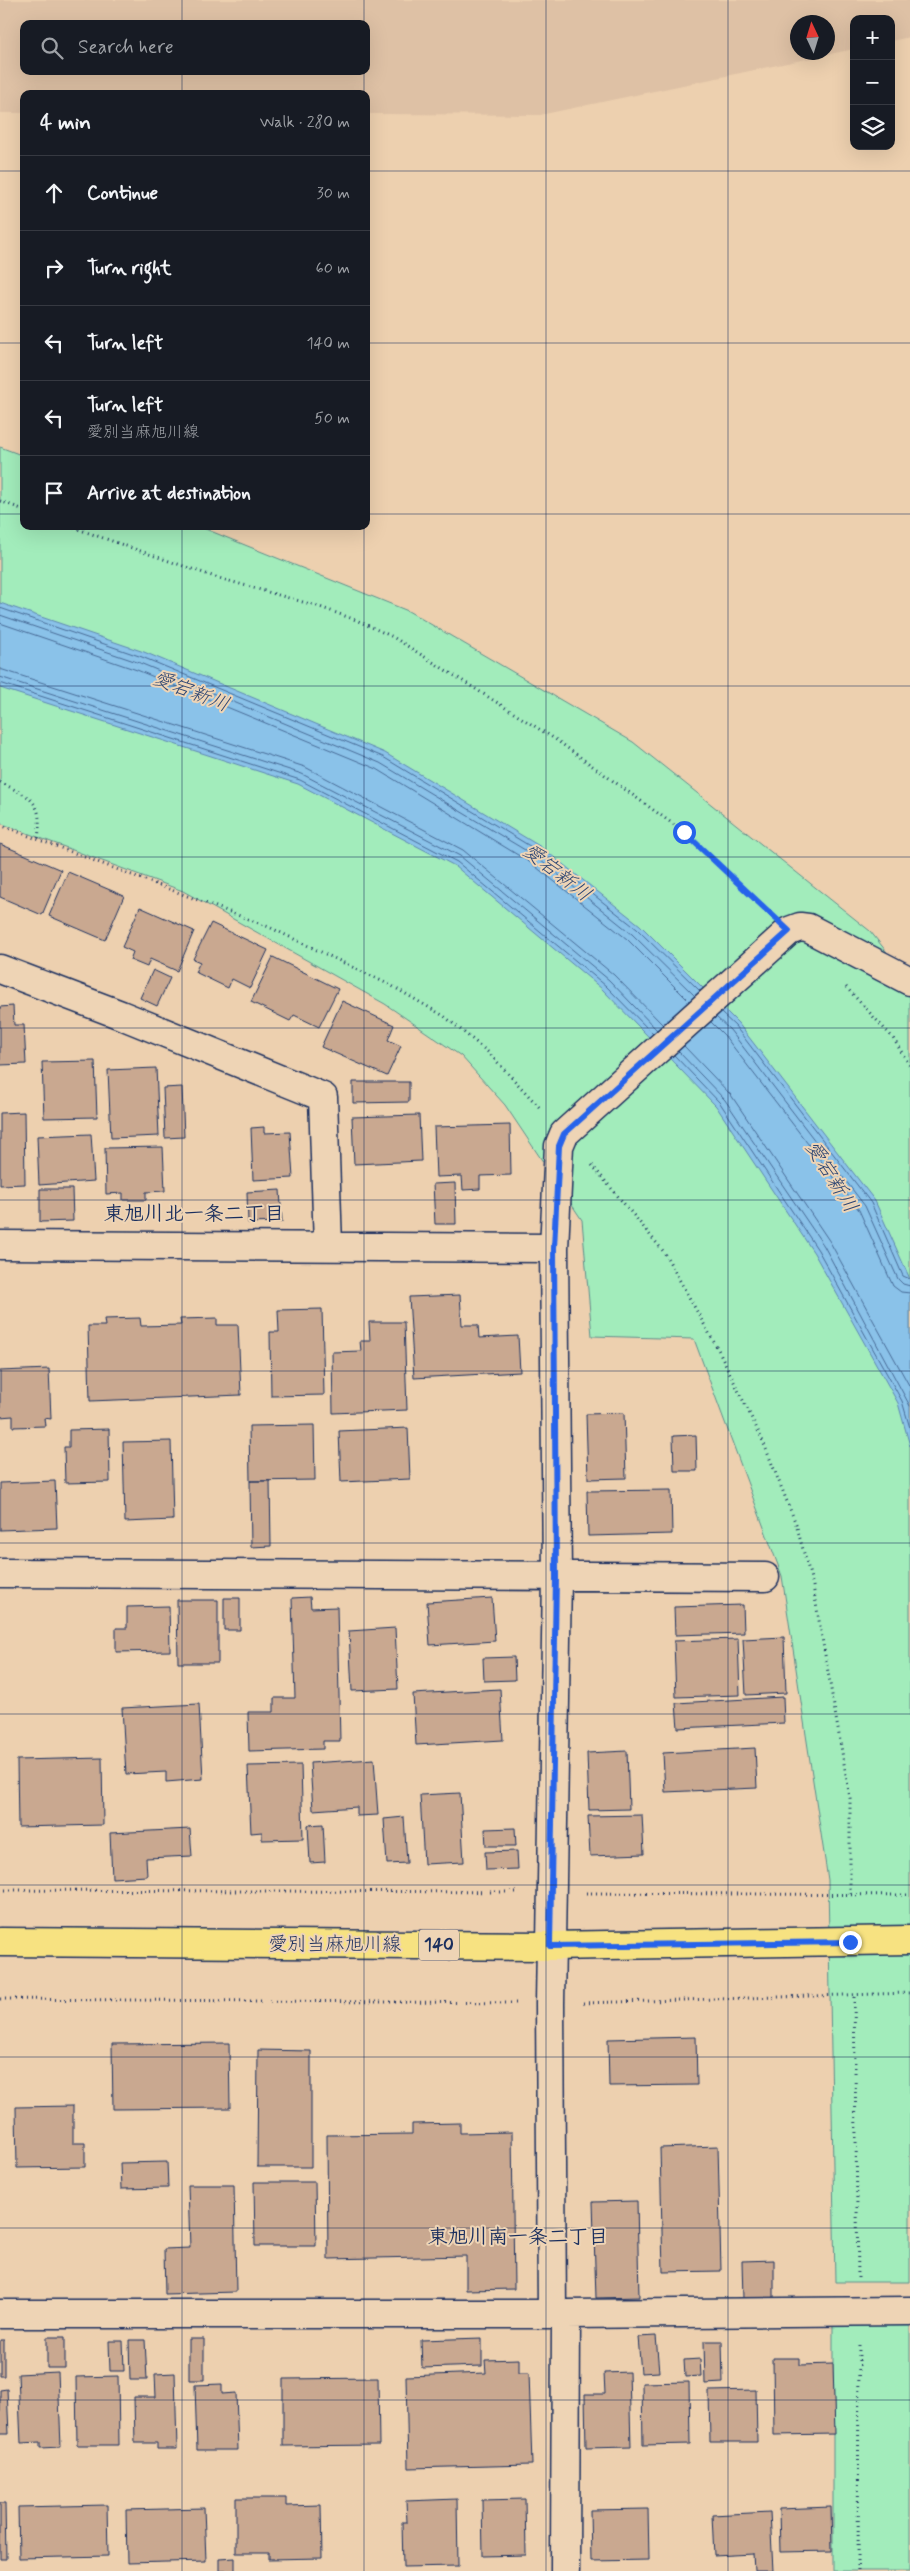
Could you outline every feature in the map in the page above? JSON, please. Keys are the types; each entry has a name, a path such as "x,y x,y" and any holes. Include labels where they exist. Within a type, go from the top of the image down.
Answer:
{"main road":[{"name":"愛別当麻旭川線","path":"0,1942 550,1946 910,1940"}],"street":[{"path":"565,2571 550,2004 556,1577 554,1248 559,1146 564,1134 595,1105 782,936 800,927 808,928 910,981"},
{"path":"0,969 323,1096 328,1246"},
{"path":"0,1245 554,1248"},
{"path":"0,1573 765,1577"},
{"path":"0,2314 559,2314 910,2311"}],"path":[{"path":"0,501 20,508"},
{"path":"80,530 212,576 324,609 393,637 555,739 684,832 782,936"},
{"path":"0,782 25,795 37,806 40,818 38,839"},
{"path":"839,980 893,1038 910,1066"},
{"path":"0,1890 910,1895"},
{"path":"0,1999 550,2004 854,1997 878,1993 910,1993"}],"shaded area":[{"path":"0,0 910,0 910,37 895,40 895,15 850,15 850,50 835,53 835,15 790,15 790,60 802,60 540,115 370,114 370,90 20,90 20,113 0,113"}],"green space":[{"path":"0,447 20,454 20,530 208,530 408,611 633,742 870,931 910,981 910,2282 835,2282 828,1880 782,1576 694,1339 592,1336 582,1220 505,1105 461,1056 385,1004 183,891 0,823"},
{"path":"910,2323 910,2571 833,2571 833,2324"}],"water":[{"name":"愛宕新川","path":"0,603 144,652 385,753 541,847 640,925 738,1023 875,1201 910,1279 910,1446 898,1403 814,1253 716,1106 602,989 455,866 298,784 0,688"}],"building":[{"path":"0,844 61,870 42,915 0,897"},
{"path":"68,872 124,896 105,940 49,916"},
{"path":"140,907 194,931 177,971 150,959 147,967 130,960 133,952 122,947"},
{"path":"211,923 268,950 250,988 232,979 228,988 195,972 200,962 193,959"},
{"path":"273,957 338,989 319,1027 294,1015 290,1021 251,1002"},
{"path":"153,970 170,978 157,1006 140,998"},
{"path":"342,1001 394,1025 388,1040 401,1046 387,1076 321,1047"},
{"path":"13,1006 14,1025 24,1025 26,1064 0,1065 0,1007"},
{"path":"95,1061 97,1117 44,1118 42,1062"},
{"path":"156,1068 159,1136 111,1138 108,1070"},
{"path":"353,1082 409,1082 409,1102 353,1103"},
{"path":"182,1087 184,1137 165,1138 163,1088"},
{"path":"24,1112 25,1184 0,1185 0,1113"},
{"path":"419,1115 421,1161 354,1164 352,1117"},
{"path":"510,1125 511,1175 480,1176 480,1189 463,1190 462,1176 436,1177 434,1127"},
{"path":"264,1127 264,1133 290,1132 293,1178 253,1180 251,1128"},
{"path":"91,1134 94,1181 39,1185 37,1136"},
{"path":"163,1147 165,1191 146,1192 146,1200 123,1200 123,1193 106,1194 105,1148"},
{"path":"455,1183 456,1224 435,1224 433,1184"},
{"path":"40,1189 72,1189 73,1221 40,1222"},
{"path":"280,1190 282,1222 248,1223 247,1192"},
{"path":"460,1295 462,1325 478,1325 479,1338 518,1336 520,1372 414,1378 409,1297"},
{"path":"322,1309 324,1395 271,1396 270,1332 279,1332 278,1310"},
{"path":"140,1318 141,1326 181,1325 180,1319 217,1318 217,1325 238,1325 241,1395 90,1401 88,1326 105,1326 104,1319"},
{"path":"369,1322 404,1322 407,1410 333,1413 332,1352 361,1351 360,1341 370,1341"},
{"path":"49,1369 51,1419 44,1418 45,1426 13,1427 13,1416 0,1417 0,1371"},
{"path":"624,1413 626,1478 588,1479 586,1414"},
{"path":"314,1425 315,1480 250,1481 249,1426"},
{"path":"408,1428 410,1479 341,1482 339,1431"},
{"path":"109,1429 110,1482 65,1483 64,1447 69,1447 69,1430"},
{"path":"696,1435 697,1471 674,1471 673,1436"},
{"path":"171,1441 173,1520 125,1522 123,1442"},
{"path":"55,1481 57,1528 0,1530 0,1483"},
{"path":"250,1481 270,1481 271,1546 251,1547"},
{"path":"671,1490 672,1534 588,1536 587,1491"},
{"path":"310,1597 311,1608 337,1607 340,1741 323,1741 323,1749 249,1751 248,1712 274,1712 274,1698 295,1698 292,1598"},
{"path":"224,1598 240,1598 240,1630 224,1630"},
{"path":"492,1598 495,1641 430,1645 427,1602"},
{"path":"177,1600 218,1600 218,1663 178,1663"},
{"path":"743,1605 744,1633 675,1635 674,1607"},
{"path":"169,1606 170,1651 116,1652 116,1628 127,1628 127,1607"},
{"path":"395,1628 398,1689 352,1691 349,1631"},
{"path":"784,1637 786,1693 746,1695 743,1639"},
{"path":"738,1639 740,1695 676,1697 674,1641"},
{"path":"514,1657 515,1680 484,1681 483,1658"},
{"path":"500,1689 503,1740 416,1745 413,1694"},
{"path":"783,1697 784,1723 678,1728 676,1703"},
{"path":"199,1704 203,1779 166,1782 166,1772 126,1774 122,1708"},
{"path":"755,1748 757,1788 665,1792 663,1753"},
{"path":"627,1751 629,1809 589,1810 587,1753"},
{"path":"102,1758 103,1825 18,1827 17,1760"},
{"path":"374,1759 378,1815 357,1816 357,1807 313,1810 310,1763"},
{"path":"301,1765 303,1839 262,1840 262,1832 251,1833 248,1766"},
{"path":"460,1793 464,1862 424,1864 420,1795"},
{"path":"642,1815 644,1854 590,1856 588,1816"},
{"path":"404,1817 407,1863 387,1864 384,1819"},
{"path":"323,1824 325,1862 310,1863 308,1825"},
{"path":"515,1828 516,1846 486,1846 485,1829"},
{"path":"190,1829 192,1856 146,1858 147,1876 112,1878 110,1833"},
{"path":"517,1851 518,1869 486,1870 485,1852"},
{"path":"696,2037 697,2085 609,2086 608,2039"},
{"path":"229,2043 230,2108 113,2109 112,2044"},
{"path":"258,2050 311,2051 311,2167 257,2167"},
{"path":"73,2106 73,2143 85,2143 85,2167 17,2168 16,2107"},
{"path":"460,2123 460,2133 512,2132 514,2289 466,2290 466,2256 328,2259 327,2135 412,2134 412,2124"},
{"path":"718,2146 721,2271 663,2272 660,2148"},
{"path":"167,2162 168,2188 121,2189 120,2163"},
{"path":"254,2182 315,2182 316,2246 255,2246"},
{"path":"188,2185 234,2185 236,2292 165,2294 164,2249 190,2248"},
{"path":"637,2201 639,2297 596,2298 593,2202"},
{"path":"774,2260 774,2298 743,2299 742,2261"},
{"path":"656,2336 659,2372 641,2373 638,2337"},
{"path":"47,2337 65,2337 65,2368 47,2368"},
{"path":"482,2338 482,2366 422,2368 421,2340"},
{"path":"189,2339 204,2339 204,2380 189,2380"},
{"path":"0,2340 4,2340 4,2376 0,2376"},
{"path":"129,2340 145,2340 147,2380 130,2380"},
{"path":"109,2341 123,2341 124,2371 110,2371"},
{"path":"704,2341 722,2341 723,2383 705,2384"},
{"path":"773,2358 800,2358 800,2365 833,2364 835,2434 774,2435"},
{"path":"519,2359 519,2373 529,2373 532,2465 408,2468 406,2376 486,2373 485,2360"},
{"path":"700,2359 701,2376 685,2377 684,2360"},
{"path":"58,2372 61,2447 40,2448 40,2442 21,2443 18,2374"},
{"path":"629,2372 631,2447 586,2448 585,2394 605,2394 604,2373"},
{"path":"175,2373 177,2449 157,2449 157,2443 135,2443 134,2397 156,2397 155,2374"},
{"path":"118,2376 119,2445 77,2445 76,2377"},
{"path":"378,2378 379,2445 283,2446 283,2379"},
{"path":"689,2382 690,2444 643,2445 642,2383"},
{"path":"222,2384 222,2394 236,2393 238,2450 197,2450 195,2385"},
{"path":"7,2389 9,2434 0,2434 0,2390"},
{"path":"756,2390 757,2442 710,2442 709,2391"},
{"path":"236,2498 286,2498 286,2506 321,2505 322,2558 269,2559 269,2553 236,2553"},
{"path":"457,2499 458,2566 403,2567 402,2522 407,2522 406,2501"},
{"path":"525,2499 526,2555 483,2556 482,2500"},
{"path":"0,2503 5,2503 6,2559 0,2559"},
{"path":"107,2505 108,2556 19,2558 18,2507"},
{"path":"831,2507 832,2551 780,2552 779,2509"},
{"path":"204,2508 206,2561 127,2563 126,2510"},
{"path":"648,2509 649,2560 591,2561 590,2510"},
{"path":"770,2512 773,2571 754,2571 753,2554 714,2556 712,2515"},
{"path":"235,2558 235,2571 219,2571 219,2559"}],"district":[{"name":"東旭川北一条二丁目","path":"194,1214"},
{"name":"東旭川南一条二丁目","path":"518,2237"}],"route":[{"path":"684,832 789,931 564,1134 559,1146 554,1248 556,1577 550,1946 850,1942"}]}
